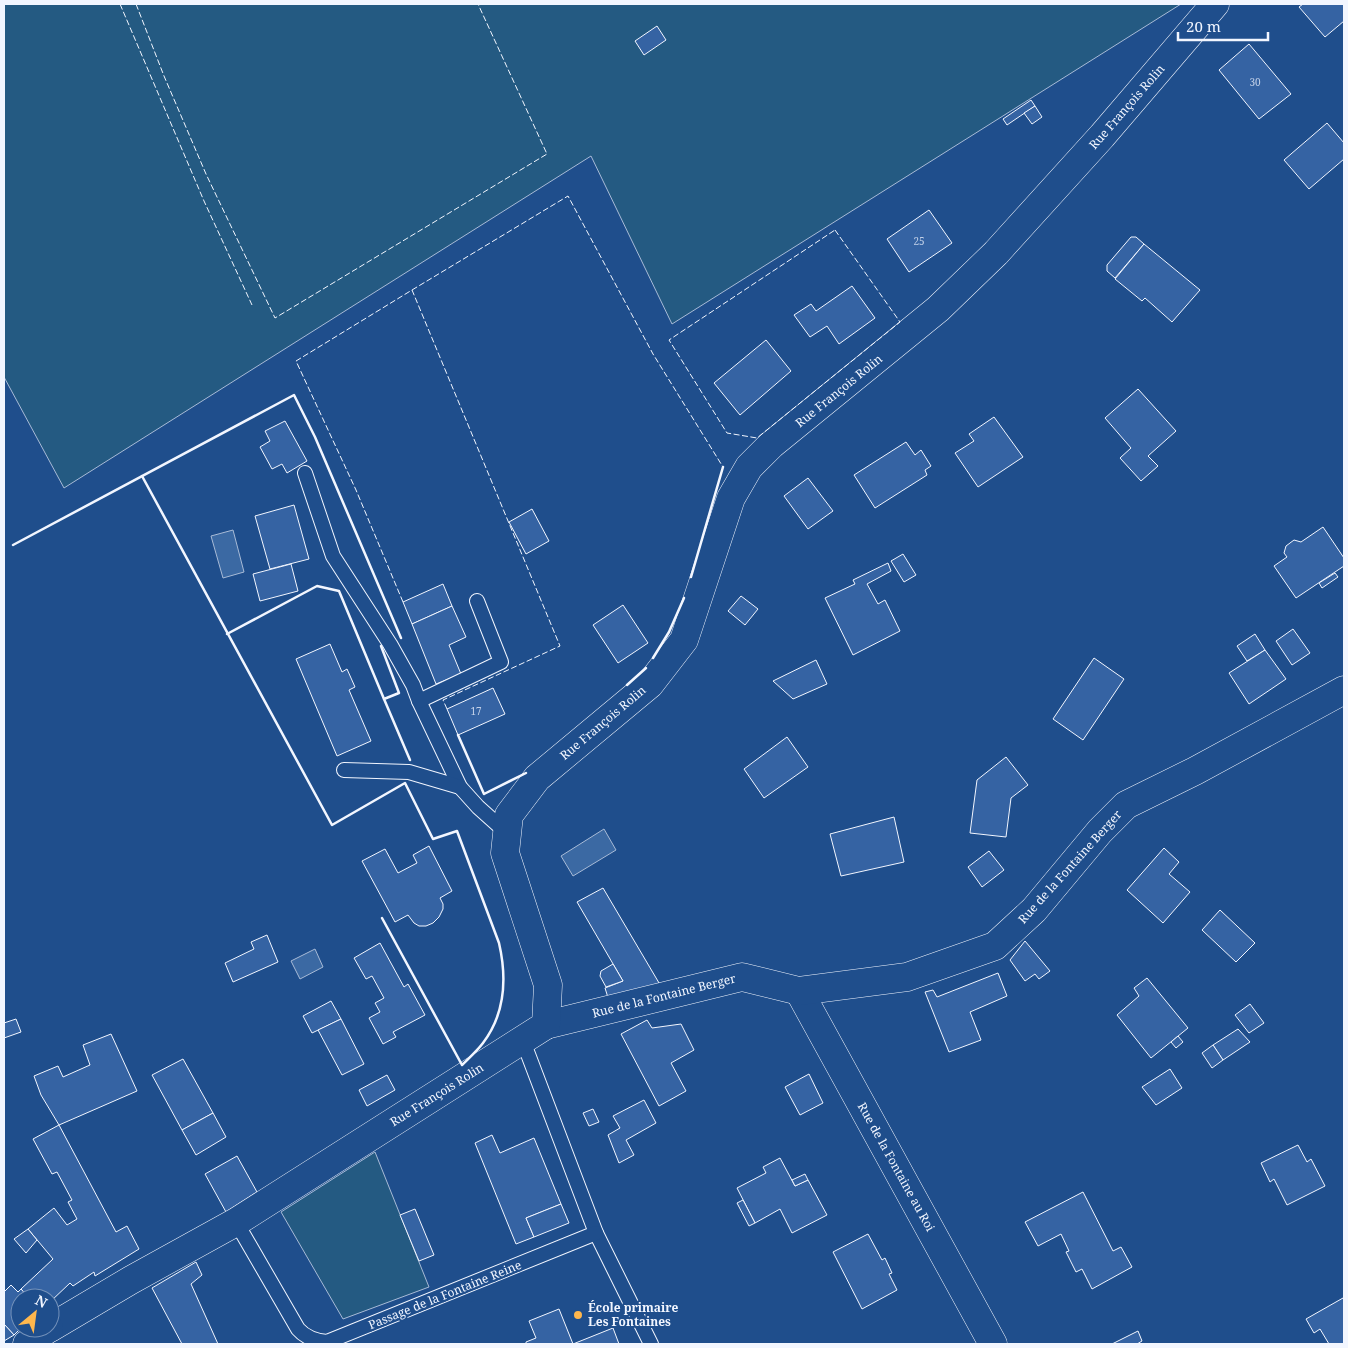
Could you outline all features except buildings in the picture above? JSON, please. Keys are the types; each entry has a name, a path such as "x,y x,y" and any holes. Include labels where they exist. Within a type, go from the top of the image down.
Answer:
{"street":[{"name":"Rue François Rolin","path":"60,1322 236,1222 546,1025 548,985 505,853 509,815 537,778 650,684 684,640 731,498 749,467 771,445 938,309 996,253 1102,136 1215,4"},
{"name":"Rue de la Fontaine Berger","path":"546,1025 742,977 799,991 907,977 995,946 1034,910 1100,831 1126,805 1194,771 1344,690"},
{"name":"Rue de la Fontaine au Roi","path":"799,991 993,1344"}],"lane":[{"path":"305,473 333,556 390,644 413,685 460,787 478,807 507,833"},
{"path":"419,701 501,662 477,601"},
{"path":"344,770 409,772 460,787"},
{"path":"523,1041 596,1233 651,1344"},
{"name":"Passage de la Fontaine Reine","path":"236,1222 298,1329 309,1338 328,1342 596,1233"}],"shaded area":[{"path":"4,4 1181,4 672,324 591,156 64,488 4,377"},
{"path":"233,530 244,572 223,578 211,536"},
{"path":"604,829 616,850 573,876 561,856"},
{"path":"315,949 323,967 300,979 291,961"},
{"path":"375,1152 429,1287 343,1319 281,1212"}],"fence":[{"path":"120,4 204,201 252,305"},
{"path":"136,4 164,76 206,174 275,318 547,154 478,4"},
{"path":"412,290 568,196 653,354 723,467"},
{"path":"835,230 900,322 757,438 727,433 669,340 835,230"},
{"path":"403,602 356,490 296,361 412,290 560,646 443,700 447,709"}],"wall":[{"path":"13,545 294,395 315,437 401,638"},
{"path":"691,577 723,467"},
{"path":"142,476 332,825 405,783 433,839 457,831 499,943 503,969 502,995 496,1020 481,1046 462,1065 382,918"},
{"path":"227,634 317,586 339,591 384,699"},
{"path":"653,658 669,632 684,598"},
{"path":"381,646 399,693 384,699 410,760"},
{"path":"627,685 646,668"},
{"path":"458,735 484,794 526,773"}],"place":[{"name":"École primaire Les Fontaines","path":"578,1315"}]}
